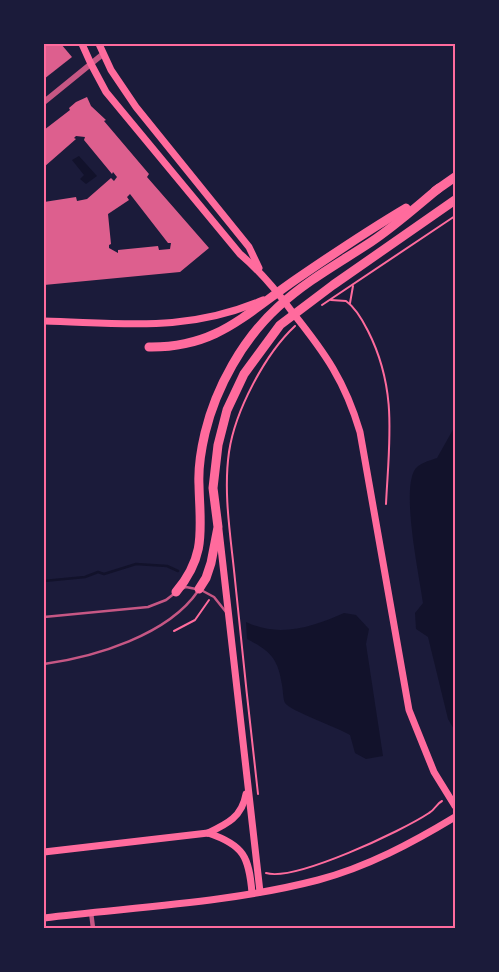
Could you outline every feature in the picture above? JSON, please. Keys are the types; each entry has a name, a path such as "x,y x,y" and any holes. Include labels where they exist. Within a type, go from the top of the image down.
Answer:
{"highway":[{"path":"149,347 171,347 202,340 235,325 271,297 455,177"},
{"path":"176,592 193,568 200,546 200,459 210,414 220,388 247,342 278,307 309,282 372,241 439,188"},
{"path":"199,589 206,578 211,563 218,527 213,488 221,432 234,394 244,374 280,325 320,294 455,200"}],"main road":[{"path":"82,44 90,64 106,92 240,254 260,271 330,361 353,408 361,438 408,710 426,754 455,806"},
{"path":"99,44 111,70 136,107 249,247 260,271"},
{"path":"44,321 179,323 231,312 271,297"},
{"path":"218,527 229,615 256,893"},
{"path":"44,852 208,833 237,817 245,802 247,789"},
{"path":"44,918 256,893 319,880 367,863 409,844 455,817"},
{"path":"208,833 225,839 244,854 256,893"}],"street":[{"path":"44,106 46,101 103,54"},
{"path":"91,912 93,928"}],"lane":[{"path":"44,617 148,607 166,600 176,592 186,588 199,589 212,595 229,615"},
{"path":"44,664 91,656 164,625 179,614 199,589"}],"path":[{"path":"319,307 455,216"},
{"path":"354,284 351,290 350,303 374,342 388,385 390,406 386,504"},
{"path":"328,301 342,300 350,303"},
{"path":"258,796 228,510 229,452 236,427 250,392 284,336 297,324"},
{"path":"174,631 199,616 212,595"},
{"path":"265,864 266,874 313,865 366,846 431,812 436,805"}],"shaded area":[{"path":"79,156 97,176 86,184 80,179 84,175 72,160"},
{"path":"455,426 455,731 448,719 428,637 416,629 415,613 423,603 412,535 410,498 414,471 421,464 437,458"},
{"path":"344,613 356,615 369,629 366,644 383,756 366,759 355,753 350,735 304,715 285,703 278,668 272,656 262,647 247,639 246,622 258,627 271,629 296,629 320,623"}],"building":[{"path":"44,44 61,44 72,57 44,79"},
{"path":"87,97 91,106 106,120 104,121 149,174 147,177 209,248 180,272 44,285 44,202 76,197 77,201 87,199 111,178 114,181 117,177 113,172 112,174 84,140 85,137 76,136 74,138 76,139 44,167 44,130 70,110 69,108","holes":["130,194 168,243 171,243 170,249 159,250 158,246 118,250 118,253 109,248 111,244 108,214 129,200 127,197"]}],"waterway":[{"path":"44,581 85,577 98,572 104,574 136,564 167,566 178,571"}]}
